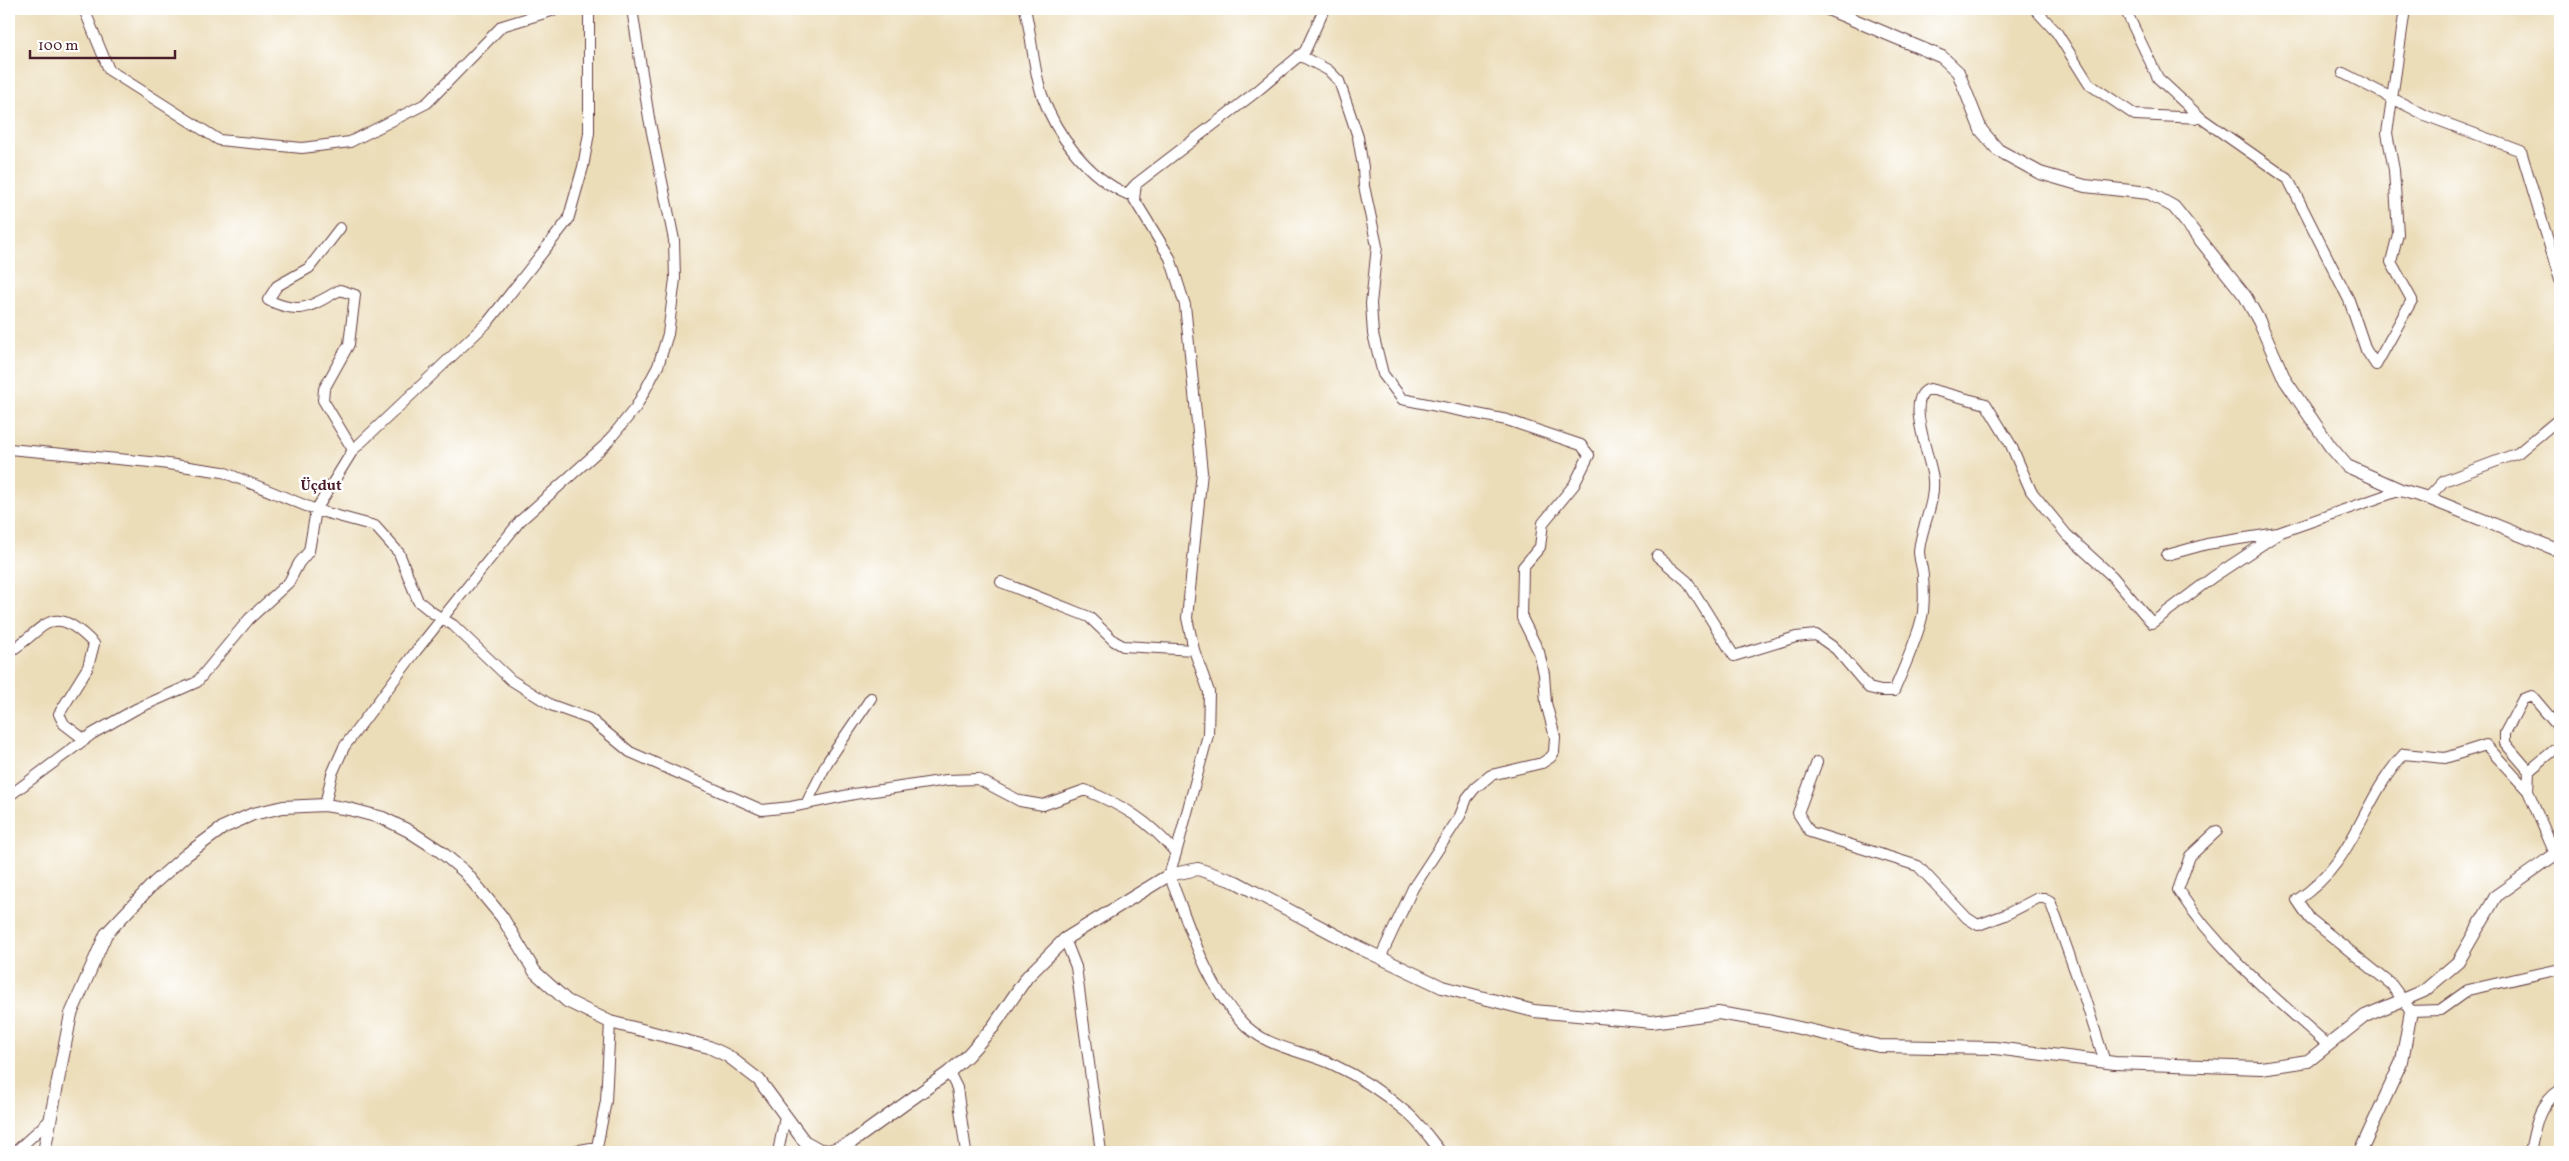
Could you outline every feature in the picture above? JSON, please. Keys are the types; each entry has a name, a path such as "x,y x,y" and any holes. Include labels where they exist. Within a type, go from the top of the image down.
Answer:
{"street":[{"path":"84,9 109,70 219,140 302,148 350,142 427,103 502,26 558,9"},
{"path":"9,796 85,740 136,709 197,682 249,619 289,582 299,563 309,551 316,510 354,450 488,322 568,220 583,167 589,133 589,9"},
{"path":"325,805 332,774 344,748 442,618 520,521 616,432 644,394 663,350 674,299 674,240 650,124 632,9"},
{"path":"1025,9 1042,94 1058,128 1086,165 1113,188 1127,194 1136,184 1256,92 1300,55 1305,50 1324,9"},
{"path":"1828,9 1840,12 1942,57 1958,72 1981,130 1998,150 2040,173 2085,186 2150,193 2174,207 2245,296 2259,321 2285,380 2330,446 2347,466 2401,490 2428,498 2560,551"},
{"path":"2035,9 2057,33 2090,84 2135,115 2202,118"},
{"path":"2125,9 2158,78 2202,118 2273,166 2288,179 2350,300 2366,350 2376,365 2412,300 2391,262 2398,234 2394,170 2387,133 2394,99 2405,9"},
{"path":"1300,55 1328,70 1339,81 1358,136 1364,186 1377,246 1372,304 1373,334 1383,374 1402,399 1507,420 1581,445 1589,455 1574,486 1543,523 1540,546 1523,567 1522,618 1539,652 1544,674 1546,703 1555,737 1554,752 1551,757 1542,763 1491,775 1475,788 1467,798 1460,816 1413,888 1380,958"},
{"path":"2343,73 2427,116 2521,151 2560,280"},
{"path":"1136,184 1134,199 1170,258 1186,315 1202,472 1187,618 1194,650 1210,692 1208,735 1169,874 1212,978 1240,1021 1257,1035 1273,1044 1330,1063 1357,1077 1407,1112 1441,1152"},
{"path":"340,228 310,268 277,286 268,300 286,309 308,307 340,290 355,295 349,344 324,389 323,400 354,450"},
{"path":"1657,556 1687,582 1734,656 1796,637 1816,635 1836,649 1869,688 1881,691 1894,691 1922,614 1923,576 1919,551 1929,513 1933,480 1921,432 1919,405 1920,395 1924,390 1930,389 1986,404 2011,445 2031,492 2067,536 2112,576 2152,623 2213,577 2281,532"},
{"path":"2428,498 2444,481 2518,453 2560,418"},
{"path":"9,449 154,462 224,472 316,510 375,526 399,554 418,601 482,649 511,680 551,705 590,719 630,752 762,810 947,780 978,779 1020,801 1042,805 1085,790 1116,802 1156,829 1176,853"},
{"path":"2167,555 2207,544 2281,532 2401,490"},
{"path":"1001,582 1089,617 1114,641 1123,646 1194,650"},
{"path":"9,652 34,630 52,620 68,623 83,632 94,644 88,667 59,714 64,724 85,740"},
{"path":"2528,791 2529,770 2505,743 2505,733 2523,699 2532,696 2560,729"},
{"path":"806,804 828,761 871,698"},
{"path":"44,1152 71,1014 106,934 153,884 186,855 224,828 253,814 283,807 325,805 383,818 409,831 440,851 465,872 484,892 502,917 535,972 549,987 584,1012 610,1022 708,1047 728,1056 759,1080 810,1149 829,1150 849,1144 949,1072 982,1041 1027,976 1065,939 1169,874 1198,869 1236,882 1380,958 1442,987 1534,1011 1652,1022 1718,1013 1768,1021 1879,1046 1995,1048 2105,1062 2261,1068 2308,1061 2365,1016 2402,1000 2424,992 2458,962 2496,896 2558,852 2528,791 2486,745 2445,758 2404,754 2387,772 2343,857 2316,888 2297,900 2310,919 2391,984 2402,1000 2411,1011 2402,1061 2360,1152"},
{"path":"2529,770 2560,745"},
{"path":"1817,762 1798,813 1810,832 1918,866 1967,918 1978,925 2005,915 2038,898 2050,901 2105,1062"},
{"path":"2217,831 2190,856 2178,890 2198,921 2241,966 2328,1045"},
{"path":"1065,939 1076,967 1101,1152"},
{"path":"2411,1011 2440,1010 2468,990 2560,969"},
{"path":"568,1152 597,1147 606,1101 610,1022"},
{"path":"949,1072 957,1088 966,1152"},
{"path":"2530,1152 2537,1117 2551,1096 2560,1090"},
{"path":"778,1152 785,1117"},
{"path":"15,1152 51,1119"}],"district":[{"name":"Üçdut","path":"321,485"}]}
